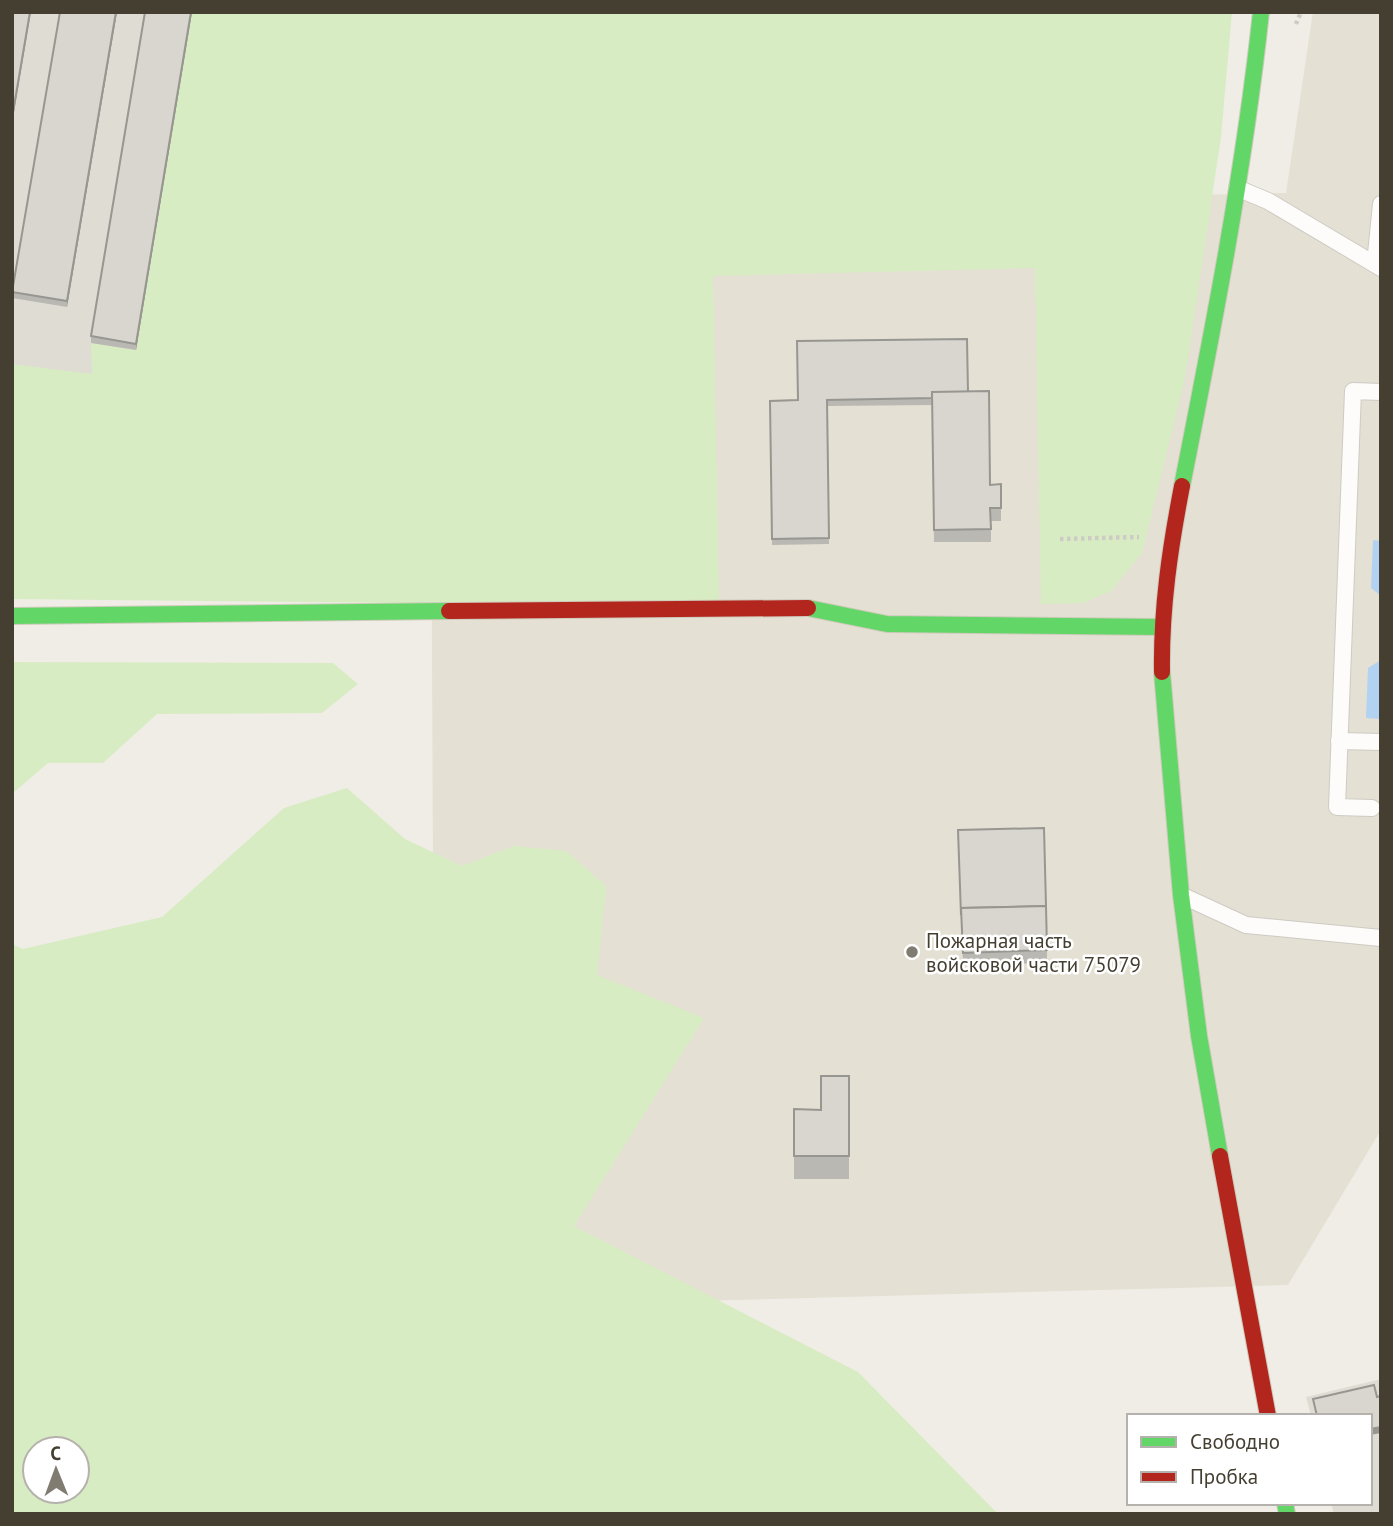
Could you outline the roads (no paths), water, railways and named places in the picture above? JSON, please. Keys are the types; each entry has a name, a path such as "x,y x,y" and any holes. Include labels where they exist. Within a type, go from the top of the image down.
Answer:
{"street":[{"path":"1261,12 1250,114 1195,432 1172,540 1161,627 1162,676 1181,895 1199,1036 1242,1285 1268,1414"},
{"path":"12,616 805,607 887,624 1161,627"}],"lane":[{"path":"1237,188 1268,201 1378,266 1381,204"},
{"path":"1372,808 1337,807 1353,391 1381,392"},
{"path":"1339,741 1381,743"},
{"path":"1181,895 1246,925 1381,938"}],"water":[{"path":"1373,540 1381,541 1381,596 1371,588"},
{"path":"1381,660 1381,719 1366,718 1368,668"}],"place":[{"name":"Пожарная часть войсковой части 75079","path":"912,952"}]}
